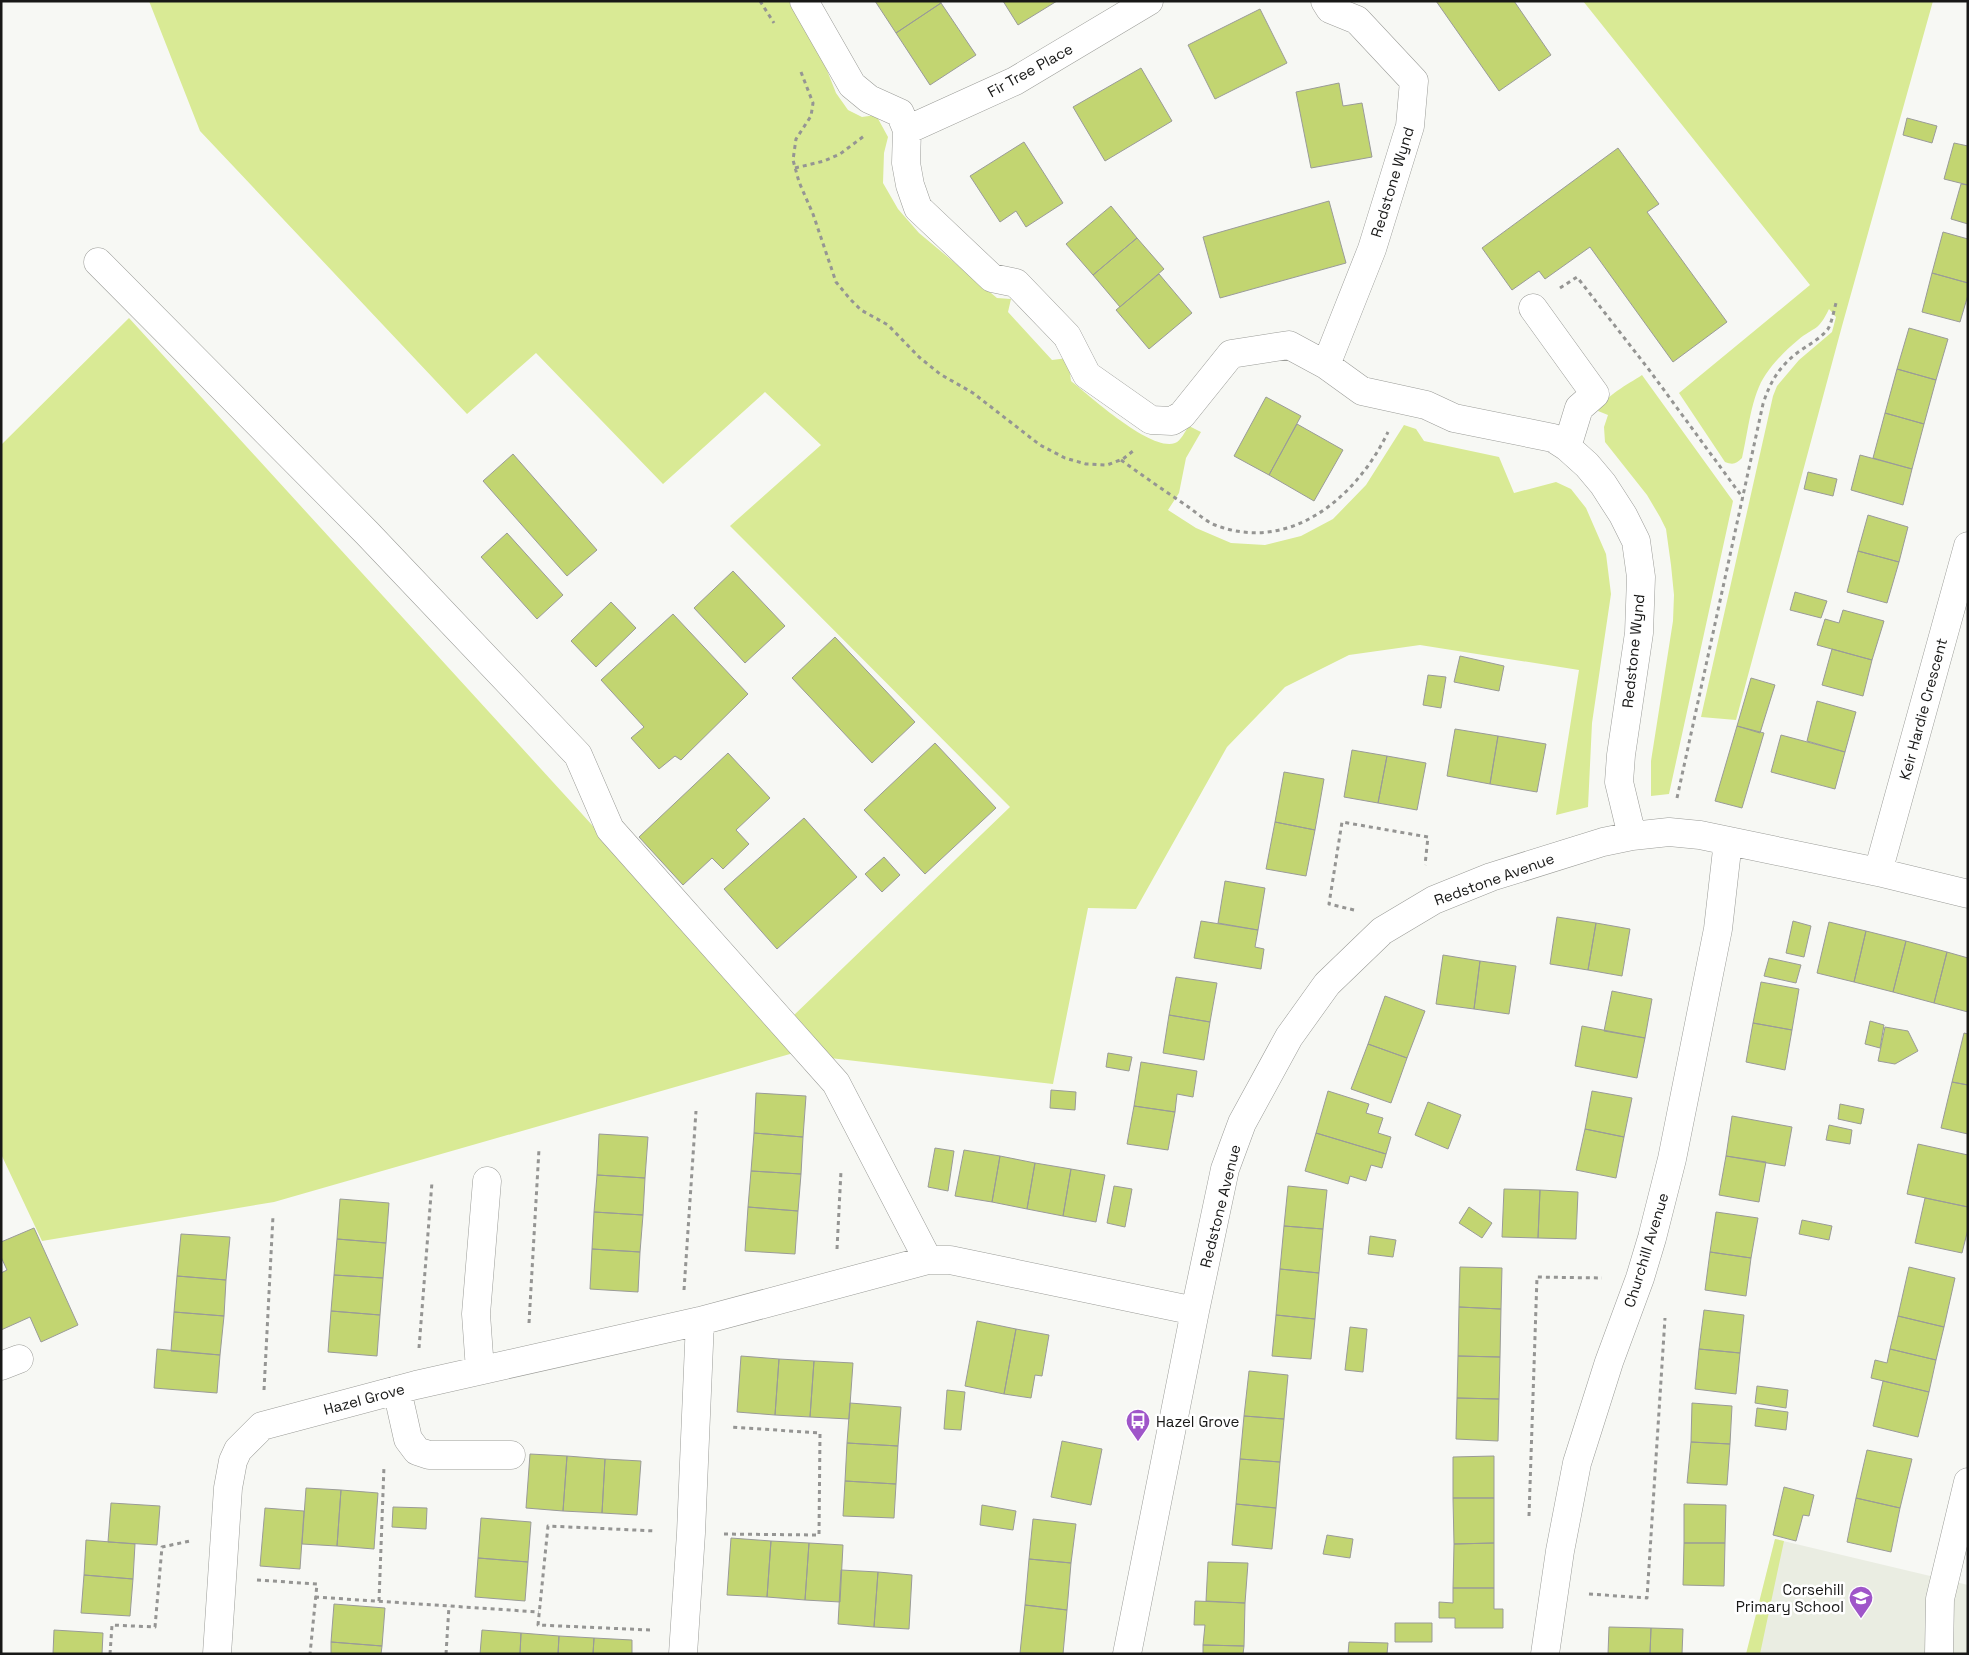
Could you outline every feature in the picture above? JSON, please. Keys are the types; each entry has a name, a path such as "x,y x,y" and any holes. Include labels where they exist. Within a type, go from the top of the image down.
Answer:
{"street":[{"path":"804,1 852,85 869,99 900,113 905,125 906,163 910,185 918,208 992,278 1016,283 1067,336 1087,375 1151,420 1158,422"},
{"name":"Fir Tree Place","path":"905,125 1015,81 1149,1"},
{"name":"Redstone Wynd","path":"1325,1 1330,8 1357,20 1414,81 1410,126 1372,249 1326,365"},
{"path":"98,262 367,533 578,755 610,829 836,1083 928,1260"},
{"path":"1533,308 1594,394 1579,408 1568,447"},
{"name":"Redstone Wynd","path":"1158,422 1172,421 1182,415 1231,354 1289,345 1326,365 1362,391 1426,405 1454,418 1553,438 1568,447 1603,484 1624,515 1636,541 1641,577 1639,633 1620,755 1619,782 1632,836"},
{"name":"Keir Hardie Crescent","path":"1878,872 1968,546"},
{"name":"Redstone Avenue","path":"1127,1654 1225,1169 1242,1123 1289,1037 1327,984 1382,931 1438,898 1491,877 1571,851 1632,836 1669,832 1700,835 1878,872 1968,894"},
{"name":"Churchill Avenue","path":"1545,1654 1560,1552 1577,1463 1609,1362 1640,1278 1672,1159 1718,929 1728,841"},
{"path":"480,1370 476,1314 487,1181"},
{"name":"Hazel Grove","path":"262,1426 480,1370 691,1323 928,1260 950,1260 1195,1312"},
{"path":"683,1643 696,1425 691,1323"},
{"path":"407,1388 408,1439 417,1451 429,1455 511,1455"},
{"path":"217,1654 228,1488 233,1461 238,1450 262,1426"},
{"path":"1939,1654 1940,1599 1968,1482"}],"path":[{"path":"760,1 777,29"},
{"path":"800,68 813,103 811,116 796,139 795,168 836,282 861,310 888,325 919,357 940,374 973,393 1040,445 1065,458 1086,464 1108,465 1120,460 1136,448 1158,422"},
{"path":"795,168 824,161 840,154 859,138 905,125"},
{"path":"1533,308 1577,277 1650,371 1743,498"},
{"path":"1669,832 1763,404 1769,385 1780,370 1797,353 1815,341 1828,328 1836,303"},
{"path":"1120,460 1213,524 1236,532 1257,533 1279,530 1302,523 1326,510 1342,497 1371,462 1386,438 1404,400"},
{"path":"1382,931 1356,911 1329,904 1342,822 1428,837 1424,868 1438,898"},
{"path":"691,1323 696,1111"},
{"path":"528,1360 539,1148"},
{"path":"835,1285 842,1168"},
{"path":"407,1388 432,1182"},
{"path":"262,1426 274,1216"},
{"path":"1528,1525 1537,1277 1640,1278"},
{"path":"1554,1592 1647,1598 1666,1309"},
{"path":"683,1643 538,1625 548,1526 691,1533 819,1535 820,1433 696,1425"},
{"path":"379,1601 384,1445 408,1439"},
{"path":"110,1654 112,1625 155,1627 162,1547 225,1534"},
{"path":"221,1577 317,1584 310,1654"},
{"path":"315,1597 540,1612"},
{"path":"446,1654 449,1606"}],"shaded area":[{"name":"Corsehill Primary School","path":"1775,1539 1968,1585 1968,1654 1747,1654"}],"green space":[{"path":"149,1 789,1 817,45 836,93 848,110 862,117 876,115 888,137 884,153 883,183 898,209 919,233 997,298 1011,299 1008,312 1052,360 1068,358 1071,381 1121,421 1151,439 1164,444 1177,442 1189,426 1201,432 1186,458 1179,493 1168,510 1196,528 1231,543 1265,545 1301,536 1333,519 1366,485 1404,425 1416,429 1424,441 1499,457 1514,493 1556,482 1571,489 1586,508 1606,554 1611,594 1592,723 1588,807 1556,815 1579,670 1420,645 1349,655 1285,687 1227,747 1136,909 1088,908 1053,1084 830,1058 792,1017 1010,807 730,526 821,445 765,392 663,484 536,353 467,414 200,131"},
{"path":"1583,1 1933,1 1842,326 1736,720 1701,717 1773,396 1777,386 1799,360 1832,332 1836,317 1829,309 1816,328 1794,344 1769,369 1753,403 1742,458 1734,463 1725,462 1679,393 1810,285"},
{"path":"129,318 797,1052 274,1202 42,1241 1,1154 1,445"},
{"path":"1642,375 1733,501 1669,794 1651,796 1651,761 1673,621 1674,595 1671,565 1666,529 1647,495 1605,442 1604,427 1608,415 1598,411 1611,395"},
{"path":"1775,1539 1784,1541 1760,1654 1746,1654"}],"building":[{"path":"875,1 941,1 941,3 896,33"},
{"path":"1003,1 1057,1 1018,25"},
{"path":"1436,1 1514,1 1551,55 1499,91"},
{"path":"941,3 976,55 930,85 896,33"},
{"path":"1260,9 1287,63 1215,99 1188,45"},
{"path":"1141,68 1172,121 1105,161 1073,107"},
{"path":"1339,83 1343,106 1362,103 1372,157 1311,168 1296,92"},
{"path":"1907,118 1937,126 1932,143 1903,135"},
{"path":"1024,142 1063,203 1026,227 1016,211 1000,222 970,176"},
{"path":"1954,143 1968,146 1968,185 1944,179"},
{"path":"1618,148 1659,204 1647,212 1727,322 1673,362 1590,247 1545,279 1539,271 1512,290 1482,248"},
{"path":"1961,184 1968,185 1968,224 1951,219"},
{"path":"1329,201 1346,263 1220,298 1203,237"},
{"path":"1111,206 1137,238 1093,275 1066,244"},
{"path":"1943,232 1968,239 1968,283 1932,273"},
{"path":"1137,238 1164,269 1120,307 1093,275"},
{"path":"1932,273 1968,283 1968,295 1960,322 1922,312"},
{"path":"1159,274 1192,313 1149,349 1116,310"},
{"path":"1909,328 1948,339 1936,380 1897,369"},
{"path":"1897,369 1936,380 1924,424 1885,413"},
{"path":"1266,397 1301,416 1269,475 1234,456"},
{"path":"1885,413 1924,424 1912,469 1873,458"},
{"path":"1297,424 1343,450 1314,501 1269,475"},
{"path":"513,454 597,550 567,576 483,481"},
{"path":"1860,455 1912,469 1903,505 1851,490"},
{"path":"1808,472 1837,479 1833,496 1804,489"},
{"path":"1868,515 1908,527 1899,562 1858,551"},
{"path":"507,533 563,595 537,619 481,557"},
{"path":"1858,551 1899,562 1887,603 1847,592"},
{"path":"733,571 785,626 745,663 694,608"},
{"path":"1795,592 1827,601 1821,618 1790,610"},
{"path":"611,602 636,628 596,667 571,641"},
{"path":"1843,610 1884,621 1872,660 1817,645 1825,619 1839,623"},
{"path":"673,614 748,694 681,760 675,756 659,769 631,738 644,727 601,680"},
{"path":"835,637 915,722 872,763 792,678"},
{"path":"1832,649 1872,660 1863,696 1822,685"},
{"path":"1460,656 1504,666 1499,691 1454,682"},
{"path":"1428,675 1446,677 1441,708 1423,705"},
{"path":"1751,678 1775,685 1760,733 1737,726"},
{"path":"1817,701 1856,712 1845,752 1807,741"},
{"path":"1737,726 1764,733 1742,808 1715,801"},
{"path":"1455,729 1498,736 1490,784 1447,776"},
{"path":"1781,735 1845,752 1835,789 1771,772"},
{"path":"1498,736 1546,744 1537,792 1490,784"},
{"path":"935,743 996,808 925,874 864,810"},
{"path":"1352,750 1387,756 1378,803 1344,797"},
{"path":"728,753 770,798 736,830 749,844 723,869 712,858 683,885 639,837"},
{"path":"1387,756 1426,763 1417,810 1378,803"},
{"path":"1284,772 1324,779 1315,830 1275,822"},
{"path":"804,818 857,877 777,949 724,889"},
{"path":"1275,822 1315,830 1306,876 1266,869"},
{"path":"884,857 900,875 882,892 865,874"},
{"path":"1225,881 1265,888 1258,930 1218,923"},
{"path":"1557,917 1596,923 1588,970 1550,964"},
{"path":"1201,921 1258,930 1255,947 1264,949 1261,969 1194,958"},
{"path":"1793,921 1811,926 1804,957 1786,953"},
{"path":"1829,922 1866,931 1854,982 1817,973"},
{"path":"1596,923 1630,929 1622,976 1588,970"},
{"path":"1866,931 1906,941 1893,992 1854,982"},
{"path":"1906,941 1947,952 1934,1003 1893,992"},
{"path":"1947,952 1968,958 1968,1012 1934,1003"},
{"path":"1443,955 1480,961 1474,1009 1436,1004"},
{"path":"1769,958 1801,965 1796,983 1764,976"},
{"path":"1480,961 1516,966 1509,1014 1474,1009"},
{"path":"1176,977 1217,983 1210,1022 1169,1015"},
{"path":"1761,982 1799,989 1792,1030 1753,1023"},
{"path":"1612,991 1652,999 1645,1038 1604,1031"},
{"path":"1385,996 1425,1011 1407,1058 1368,1044"},
{"path":"1169,1015 1210,1022 1204,1060 1163,1053"},
{"path":"1870,1021 1884,1025 1880,1048 1865,1044"},
{"path":"1753,1023 1792,1030 1785,1070 1746,1062"},
{"path":"1582,1026 1645,1038 1637,1078 1575,1066"},
{"path":"1885,1027 1908,1031 1918,1051 1895,1064 1878,1061"},
{"path":"1964,1033 1968,1034 1968,1085 1952,1082"},
{"path":"1368,1044 1407,1058 1391,1103 1351,1089"},
{"path":"1108,1053 1132,1057 1129,1071 1106,1067"},
{"path":"1141,1062 1197,1071 1193,1097 1177,1094 1175,1112 1134,1106"},
{"path":"1952,1082 1968,1085 1968,1134 1941,1128"},
{"path":"1051,1090 1076,1092 1075,1110 1050,1108"},
{"path":"1328,1091 1369,1104 1366,1113 1383,1118 1378,1133 1391,1137 1386,1154 1316,1133"},
{"path":"1592,1091 1632,1098 1624,1137 1585,1129"},
{"path":"756,1093 806,1096 803,1137 754,1133"},
{"path":"1428,1102 1461,1115 1448,1149 1415,1135"},
{"path":"1840,1104 1864,1109 1861,1124 1838,1119"},
{"path":"1134,1106 1175,1112 1168,1150 1127,1144"},
{"path":"1732,1116 1792,1127 1785,1166 1726,1156"},
{"path":"1829,1125 1852,1130 1850,1144 1826,1140"},
{"path":"1585,1129 1624,1137 1616,1178 1576,1170"},
{"path":"754,1133 803,1137 801,1174 751,1171"},
{"path":"1316,1133 1386,1154 1382,1168 1371,1165 1366,1181 1350,1176 1348,1184 1305,1171"},
{"path":"599,1134 648,1137 645,1178 597,1175"},
{"path":"1918,1144 1968,1155 1968,1207 1907,1194"},
{"path":"935,1148 954,1151 948,1191 928,1187"},
{"path":"964,1150 1000,1156 992,1202 955,1196"},
{"path":"1000,1156 1035,1163 1027,1209 992,1202"},
{"path":"1726,1156 1766,1162 1759,1202 1719,1195"},
{"path":"1035,1163 1071,1169 1063,1216 1027,1209"},
{"path":"1071,1169 1105,1175 1096,1222 1063,1216"},
{"path":"751,1171 801,1174 798,1211 748,1207"},
{"path":"597,1175 645,1178 643,1215 594,1212"},
{"path":"1114,1186 1132,1189 1125,1227 1107,1223"},
{"path":"1288,1186 1327,1190 1323,1229 1284,1226"},
{"path":"1504,1189 1540,1190 1538,1238 1502,1237"},
{"path":"1540,1190 1578,1192 1576,1239 1538,1238"},
{"path":"1925,1198 1968,1207 1968,1229 1962,1253 1915,1243"},
{"path":"340,1199 389,1203 386,1243 337,1239"},
{"path":"748,1207 798,1211 795,1254 745,1251"},
{"path":"1469,1207 1492,1223 1482,1238 1459,1223"},
{"path":"594,1212 643,1215 640,1252 592,1249"},
{"path":"1716,1212 1758,1218 1751,1258 1710,1252"},
{"path":"1802,1220 1832,1226 1829,1240 1799,1234"},
{"path":"1284,1226 1323,1229 1319,1273 1280,1269"},
{"path":"34,1228 78,1325 41,1342 30,1317 1,1330 1,1273 7,1270 1,1257 1,1242"},
{"path":"181,1234 230,1237 226,1280 177,1276"},
{"path":"1370,1236 1396,1240 1393,1257 1368,1254"},
{"path":"337,1239 386,1243 383,1278 334,1275"},
{"path":"592,1249 640,1252 638,1292 590,1289"},
{"path":"1710,1252 1751,1258 1746,1296 1705,1290"},
{"path":"1460,1267 1502,1268 1501,1309 1459,1307"},
{"path":"1909,1267 1955,1278 1944,1327 1898,1316"},
{"path":"1280,1269 1319,1273 1315,1319 1276,1315"},
{"path":"334,1275 383,1278 380,1315 331,1311"},
{"path":"177,1276 226,1280 224,1316 174,1312"},
{"path":"1459,1307 1501,1309 1500,1357 1458,1356"},
{"path":"1704,1310 1744,1315 1740,1353 1699,1349"},
{"path":"331,1311 380,1315 377,1356 328,1352"},
{"path":"174,1312 224,1316 220,1355 171,1351"},
{"path":"1276,1315 1315,1319 1311,1359 1272,1356"},
{"path":"1898,1316 1944,1327 1936,1360 1890,1349"},
{"path":"977,1321 1016,1329 1004,1394 965,1386"},
{"path":"1350,1327 1367,1329 1363,1372 1345,1370"},
{"path":"1016,1329 1049,1335 1042,1376 1035,1375 1031,1398 1004,1394"},
{"path":"157,1349 220,1355 217,1393 154,1388"},
{"path":"1699,1349 1740,1353 1736,1394 1695,1389"},
{"path":"1890,1349 1936,1360 1929,1392 1871,1378 1875,1360 1887,1363"},
{"path":"741,1356 779,1359 775,1415 737,1412"},
{"path":"1458,1356 1500,1357 1499,1399 1457,1398"},
{"path":"779,1359 814,1361 810,1417 775,1415"},
{"path":"814,1361 853,1363 849,1419 810,1417"},
{"path":"1249,1371 1288,1375 1284,1419 1244,1416"},
{"path":"1883,1381 1929,1392 1918,1437 1873,1426"},
{"path":"1757,1386 1788,1390 1786,1408 1755,1403"},
{"path":"947,1390 965,1392 961,1430 944,1429"},
{"path":"1457,1398 1499,1399 1498,1441 1456,1439"},
{"path":"850,1403 901,1407 898,1446 847,1443"},
{"path":"1692,1403 1732,1406 1730,1444 1691,1442"},
{"path":"1757,1408 1788,1412 1786,1430 1755,1426"},
{"path":"1244,1416 1284,1419 1280,1462 1240,1459"},
{"path":"1062,1441 1102,1449 1091,1505 1051,1497"},
{"path":"1691,1442 1730,1444 1727,1485 1687,1483"},
{"path":"847,1443 898,1446 896,1484 845,1481"},
{"path":"1867,1450 1912,1459 1900,1508 1856,1498"},
{"path":"530,1454 567,1456 563,1511 526,1508"},
{"path":"567,1456 605,1459 602,1513 563,1511"},
{"path":"1494,1456 1494,1498 1453,1498 1453,1457"},
{"path":"605,1459 641,1461 637,1515 602,1513"},
{"path":"1240,1459 1280,1462 1276,1508 1236,1504"},
{"path":"845,1481 896,1484 894,1518 843,1516"},
{"path":"1784,1487 1814,1495 1809,1516 1803,1515 1796,1541 1773,1535"},
{"path":"306,1488 341,1490 337,1546 302,1544"},
{"path":"341,1490 378,1493 374,1549 337,1546"},
{"path":"1453,1498 1494,1498 1494,1543 1454,1544"},
{"path":"1856,1498 1900,1508 1891,1552 1847,1542"},
{"path":"111,1503 160,1506 157,1545 108,1542"},
{"path":"1236,1504 1276,1508 1272,1549 1232,1545"},
{"path":"1684,1504 1726,1505 1725,1543 1684,1543"},
{"path":"982,1505 1016,1511 1013,1530 980,1525"},
{"path":"393,1507 427,1508 426,1529 392,1527"},
{"path":"265,1508 304,1511 300,1569 260,1566"},
{"path":"481,1518 531,1522 528,1562 478,1558"},
{"path":"1033,1519 1076,1524 1071,1563 1029,1559"},
{"path":"1327,1535 1353,1539 1350,1558 1323,1554"},
{"path":"731,1538 771,1541 767,1597 727,1595"},
{"path":"86,1540 135,1544 133,1579 84,1575"},
{"path":"771,1541 809,1543 805,1600 767,1597"},
{"path":"809,1543 843,1545 840,1602 805,1600"},
{"path":"1494,1543 1494,1588 1453,1588 1454,1544"},
{"path":"1684,1543 1725,1543 1724,1586 1683,1585"},
{"path":"478,1558 528,1562 525,1601 475,1597"},
{"path":"1029,1559 1071,1563 1067,1610 1025,1605"},
{"path":"1208,1562 1248,1563 1245,1603 1206,1601"},
{"path":"841,1570 878,1572 874,1627 838,1624"},
{"path":"878,1572 912,1575 909,1629 874,1627"},
{"path":"84,1575 133,1579 130,1616 81,1613"},
{"path":"1453,1588 1494,1588 1494,1609 1503,1609 1503,1628 1455,1628 1455,1618 1439,1618 1439,1602 1453,1603"},
{"path":"1195,1601 1245,1603 1244,1646 1203,1645 1205,1625 1194,1625"},
{"path":"334,1604 385,1608 382,1646 331,1642"},
{"path":"1025,1605 1067,1610 1063,1654 1020,1653"},
{"path":"1395,1623 1432,1623 1432,1642 1395,1642"},
{"path":"1609,1627 1651,1628 1650,1654 1608,1654"},
{"path":"1651,1628 1683,1629 1682,1654 1650,1654"},
{"path":"54,1630 103,1633 102,1654 53,1654"},
{"path":"482,1630 521,1633 520,1654 480,1654"},
{"path":"521,1633 559,1636 558,1654 520,1654"},
{"path":"559,1636 594,1638 593,1654 558,1654"},
{"path":"594,1638 632,1640 632,1654 593,1654"},
{"path":"331,1642 382,1646 381,1654 331,1654"},
{"path":"1349,1642 1388,1643 1387,1654 1348,1654"},
{"path":"1203,1645 1244,1646 1243,1654 1203,1654"}],"place":[{"name":"Hazel Grove","path":"1138,1442"},
{"name":"Corsehill Primary School","path":"1861,1619"}]}
